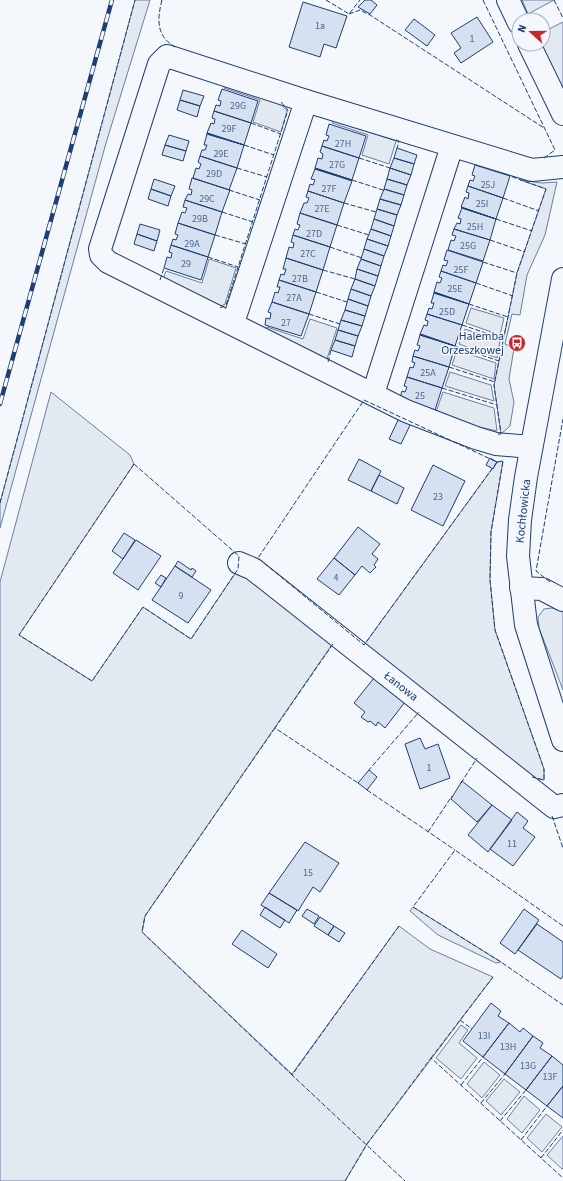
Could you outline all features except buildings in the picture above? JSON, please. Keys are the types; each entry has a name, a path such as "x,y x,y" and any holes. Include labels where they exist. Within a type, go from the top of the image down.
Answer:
{"street":[{"path":"508,0 514,12"},
{"path":"533,52 563,114"},
{"path":"531,447 496,444 476,438 406,411 108,262 101,255 102,241 159,64 167,56 175,57 306,101 532,170 563,167"},
{"path":"232,323 306,101"},
{"path":"373,394 452,146"},
{"name":"Kochłowicka","path":"563,279 531,447 520,520 518,556 526,625 563,740"},
{"name":"Łanowa","path":"239,563 253,569 554,807 563,805"},
{"path":"521,588 542,589 563,600"}],"shaded area":[{"path":"135,0 150,0 106,143 0,528 0,503"},
{"path":"522,0 554,0 532,12 527,12"},
{"path":"563,22 563,92 544,52 551,52 551,28"},
{"path":"225,85 281,104 287,111 281,132 253,122 260,100 224,88"},
{"path":"333,120 396,141 389,164 362,155 368,135 332,123"},
{"path":"520,180 542,183 557,182 545,235 527,275 520,315 512,314 505,344 514,348 509,379 514,402 510,426 501,434 494,385 517,273 546,189"},
{"path":"209,259 236,268 225,304 218,308 163,279 166,271 202,283"},
{"path":"471,308 504,318 500,335 466,323"},
{"path":"310,319 337,328 326,362 265,331 267,327 303,339"},
{"path":"465,329 500,341 497,358 459,344"},
{"path":"457,350 496,363 494,379 452,365"},
{"path":"450,372 491,385 494,401 445,386"},
{"path":"51,392 130,455 134,464 19,635 92,681 143,607 191,639 238,569 333,643 145,916 142,932 292,1074 399,926 430,949 493,977 367,1144 345,1181 0,1181 0,582"},
{"path":"443,392 494,408 497,431 444,419 435,415"},
{"path":"503,461 491,532 490,580 495,630 544,769 544,780 528,777 364,645 497,462"},
{"path":"552,608 563,611 563,690 539,628 538,617 544,609"},
{"path":"413,907 501,962 496,963 438,935 410,911"},
{"path":"461,1025 468,1030 459,1043 477,1058 461,1079 436,1058"},
{"path":"484,1062 500,1075 482,1098 467,1084"},
{"path":"504,1079 520,1092 501,1115 486,1101"},
{"path":"524,1096 540,1110 522,1133 507,1119"},
{"path":"546,1114 562,1127 542,1152 527,1138"},
{"path":"563,1136 563,1168 562,1169 547,1155"}],"railway":[{"path":"0,404 112,0"}],"fence":[{"path":"0,503 135,0"},
{"path":"162,0 159,14 161,32 164,38 175,47"},
{"path":"326,0 349,14 360,0"},
{"path":"483,0 555,150 544,158"},
{"path":"554,0 563,18"},
{"path":"349,14 360,10 370,15 544,128"},
{"path":"220,308 226,305 288,110 281,102"},
{"path":"251,123 281,134"},
{"path":"396,140 399,141 397,148"},
{"path":"244,145 274,155"},
{"path":"359,158 390,168"},
{"path":"237,168 267,177"},
{"path":"498,434 501,434 494,385 517,273 546,189 510,176"},
{"path":"352,180 383,190"},
{"path":"229,190 260,200"},
{"path":"503,198 539,211"},
{"path":"344,203 376,212"},
{"path":"222,212 253,222"},
{"path":"496,219 532,231"},
{"path":"337,225 369,235"},
{"path":"215,235 246,244"},
{"path":"490,240 525,252"},
{"path":"330,247 362,258"},
{"path":"208,257 238,267"},
{"path":"483,262 517,273"},
{"path":"160,280 164,268"},
{"path":"323,270 355,279"},
{"path":"476,283 513,296"},
{"path":"316,292 347,302"},
{"path":"469,304 508,317"},
{"path":"309,314 340,324"},
{"path":"462,325 504,339"},
{"path":"455,346 499,361"},
{"path":"328,362 331,350"},
{"path":"449,367 495,382"},
{"path":"442,388 497,405"},
{"path":"364,400 497,462 364,645 258,558 364,400"},
{"path":"550,582 536,571 563,419"},
{"path":"497,462 503,461 491,532 490,580 495,630 544,769 544,780 532,777"},
{"path":"134,464 239,556 238,569 191,639 143,607 92,681 19,635 134,464"},
{"path":"333,644 275,728 358,783 359,782"},
{"path":"368,771 419,712"},
{"path":"275,728 145,916 142,932 292,1075"},
{"path":"461,783 477,758"},
{"path":"367,790 455,850"},
{"path":"428,832 452,796"},
{"path":"552,816 563,848"},
{"path":"563,926 455,850 413,907 501,962 563,1005"},
{"path":"399,926 292,1075 405,1181"},
{"path":"431,1058 493,977"},
{"path":"460,1020 472,1029"},
{"path":"461,1085 483,1057"},
{"path":"345,1181 367,1144 431,1058 563,1178"},
{"path":"481,1103 505,1074"},
{"path":"500,1121 526,1090"},
{"path":"521,1140 547,1106"},
{"path":"541,1158 563,1130"}],"place":[{"name":"Halemba Orzeszkowej","path":"517,343"}]}
